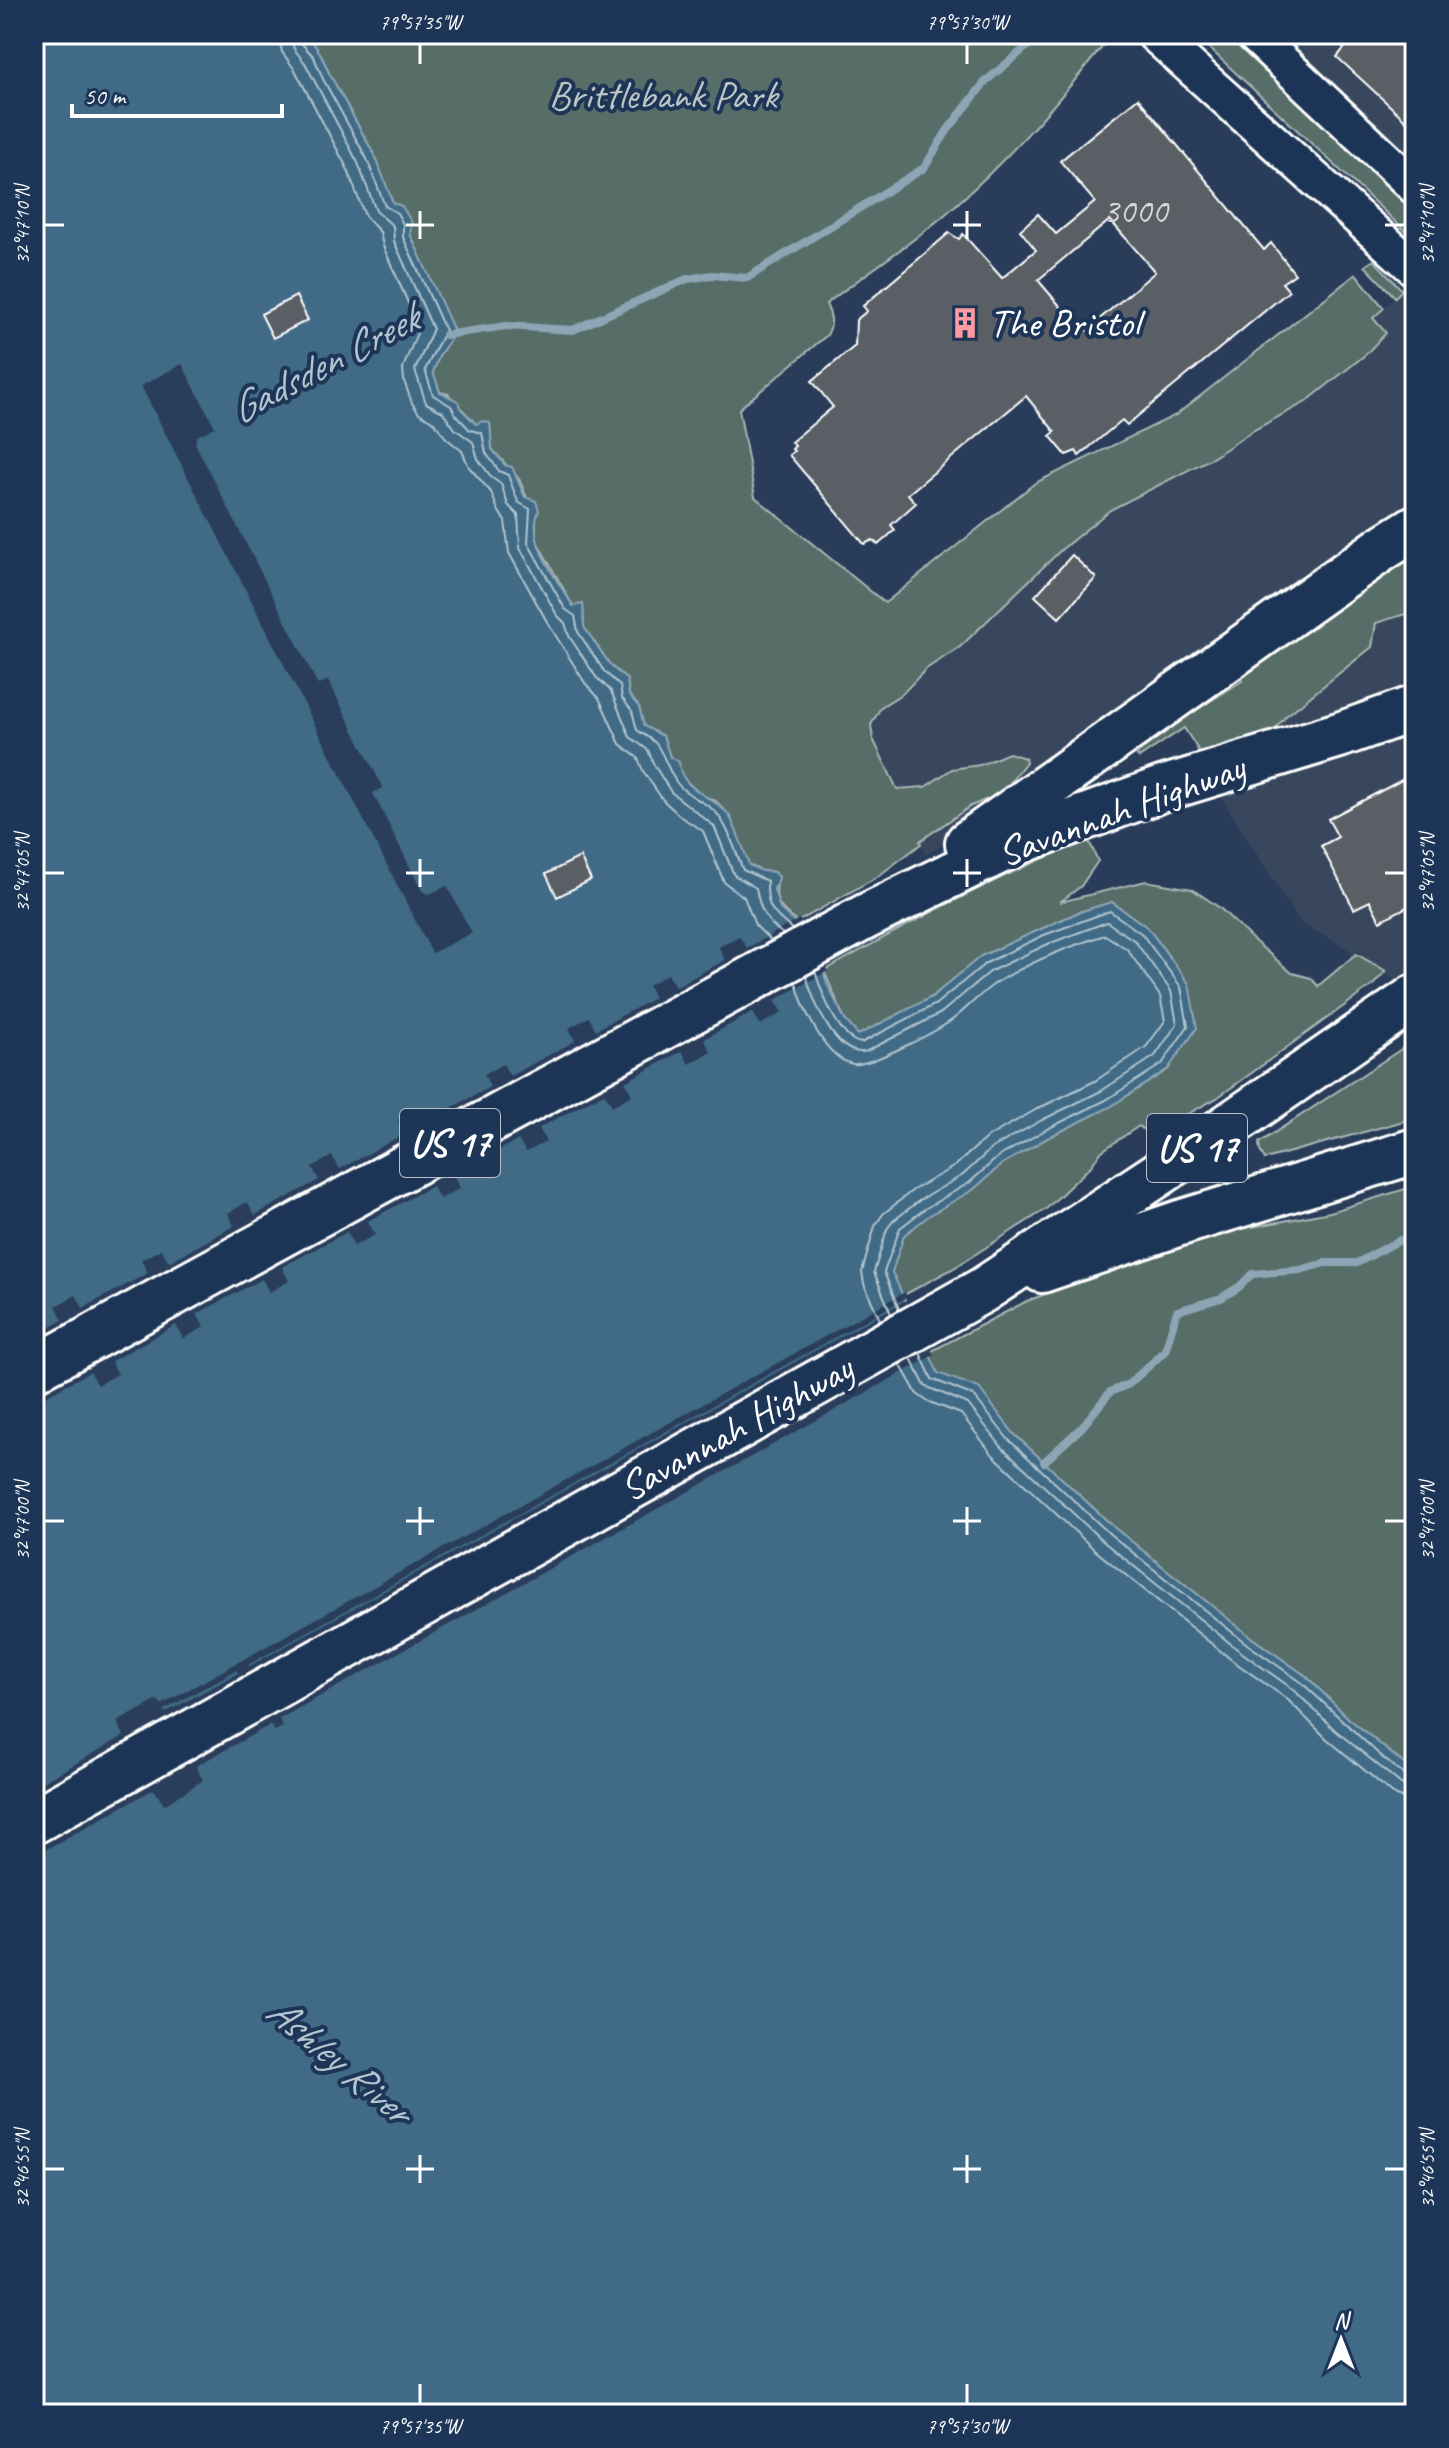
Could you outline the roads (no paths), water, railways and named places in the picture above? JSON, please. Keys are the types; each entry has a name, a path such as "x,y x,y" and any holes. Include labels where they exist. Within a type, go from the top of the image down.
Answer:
{"highway":[{"path":"865,917 1415,528"},
{"name":"Savannah Highway","path":"34,1369 865,917 1020,841 1162,789 1339,735 1415,708"},
{"name":"Savannah Highway","path":"34,1821 972,1296 1166,1169 1412,1000"},
{"path":"972,1296 1180,1223 1415,1151"}],"main road":[{"path":"1154,34 1415,269"},
{"path":"1253,34 1415,187"}],"water":[{"name":"Ashley River","path":"34,34 307,34 375,156 393,203 402,206 412,223 410,234 455,333 440,354 433,372 440,392 458,401 476,424 482,421 490,423 492,449 505,465 512,467 525,497 536,501 539,511 536,535 540,548 573,606 583,604 584,627 611,666 627,680 629,695 639,707 644,726 663,736 670,757 679,762 691,786 728,814 749,865 774,872 779,878 774,889 780,909 815,941 827,984 845,1020 858,1035 932,997 981,956 1079,912 1112,902 1148,928 1189,984 1197,1028 1168,1069 1110,1107 1002,1164 974,1189 930,1215 904,1235 892,1272 938,1373 979,1388 1014,1434 1116,1529 1252,1638 1306,1676 1347,1717 1415,1773 1415,2414 34,2414"}],"waterway":[{"name":"Gadsden Creek","path":"445,335 506,326 573,330 687,279 713,275 747,278 924,168 947,131 986,81 1042,34"},
{"path":"1044,1462 1082,1427 1110,1392 1129,1384 1165,1351 1177,1311 1221,1298 1252,1274 1300,1270 1325,1263 1357,1263 1400,1240 1415,1240"}],"place":[{"name":"The Bristol","path":"965,323"}],"park label":[{"name":"Brittlebank Park","path":"663,95"}]}
